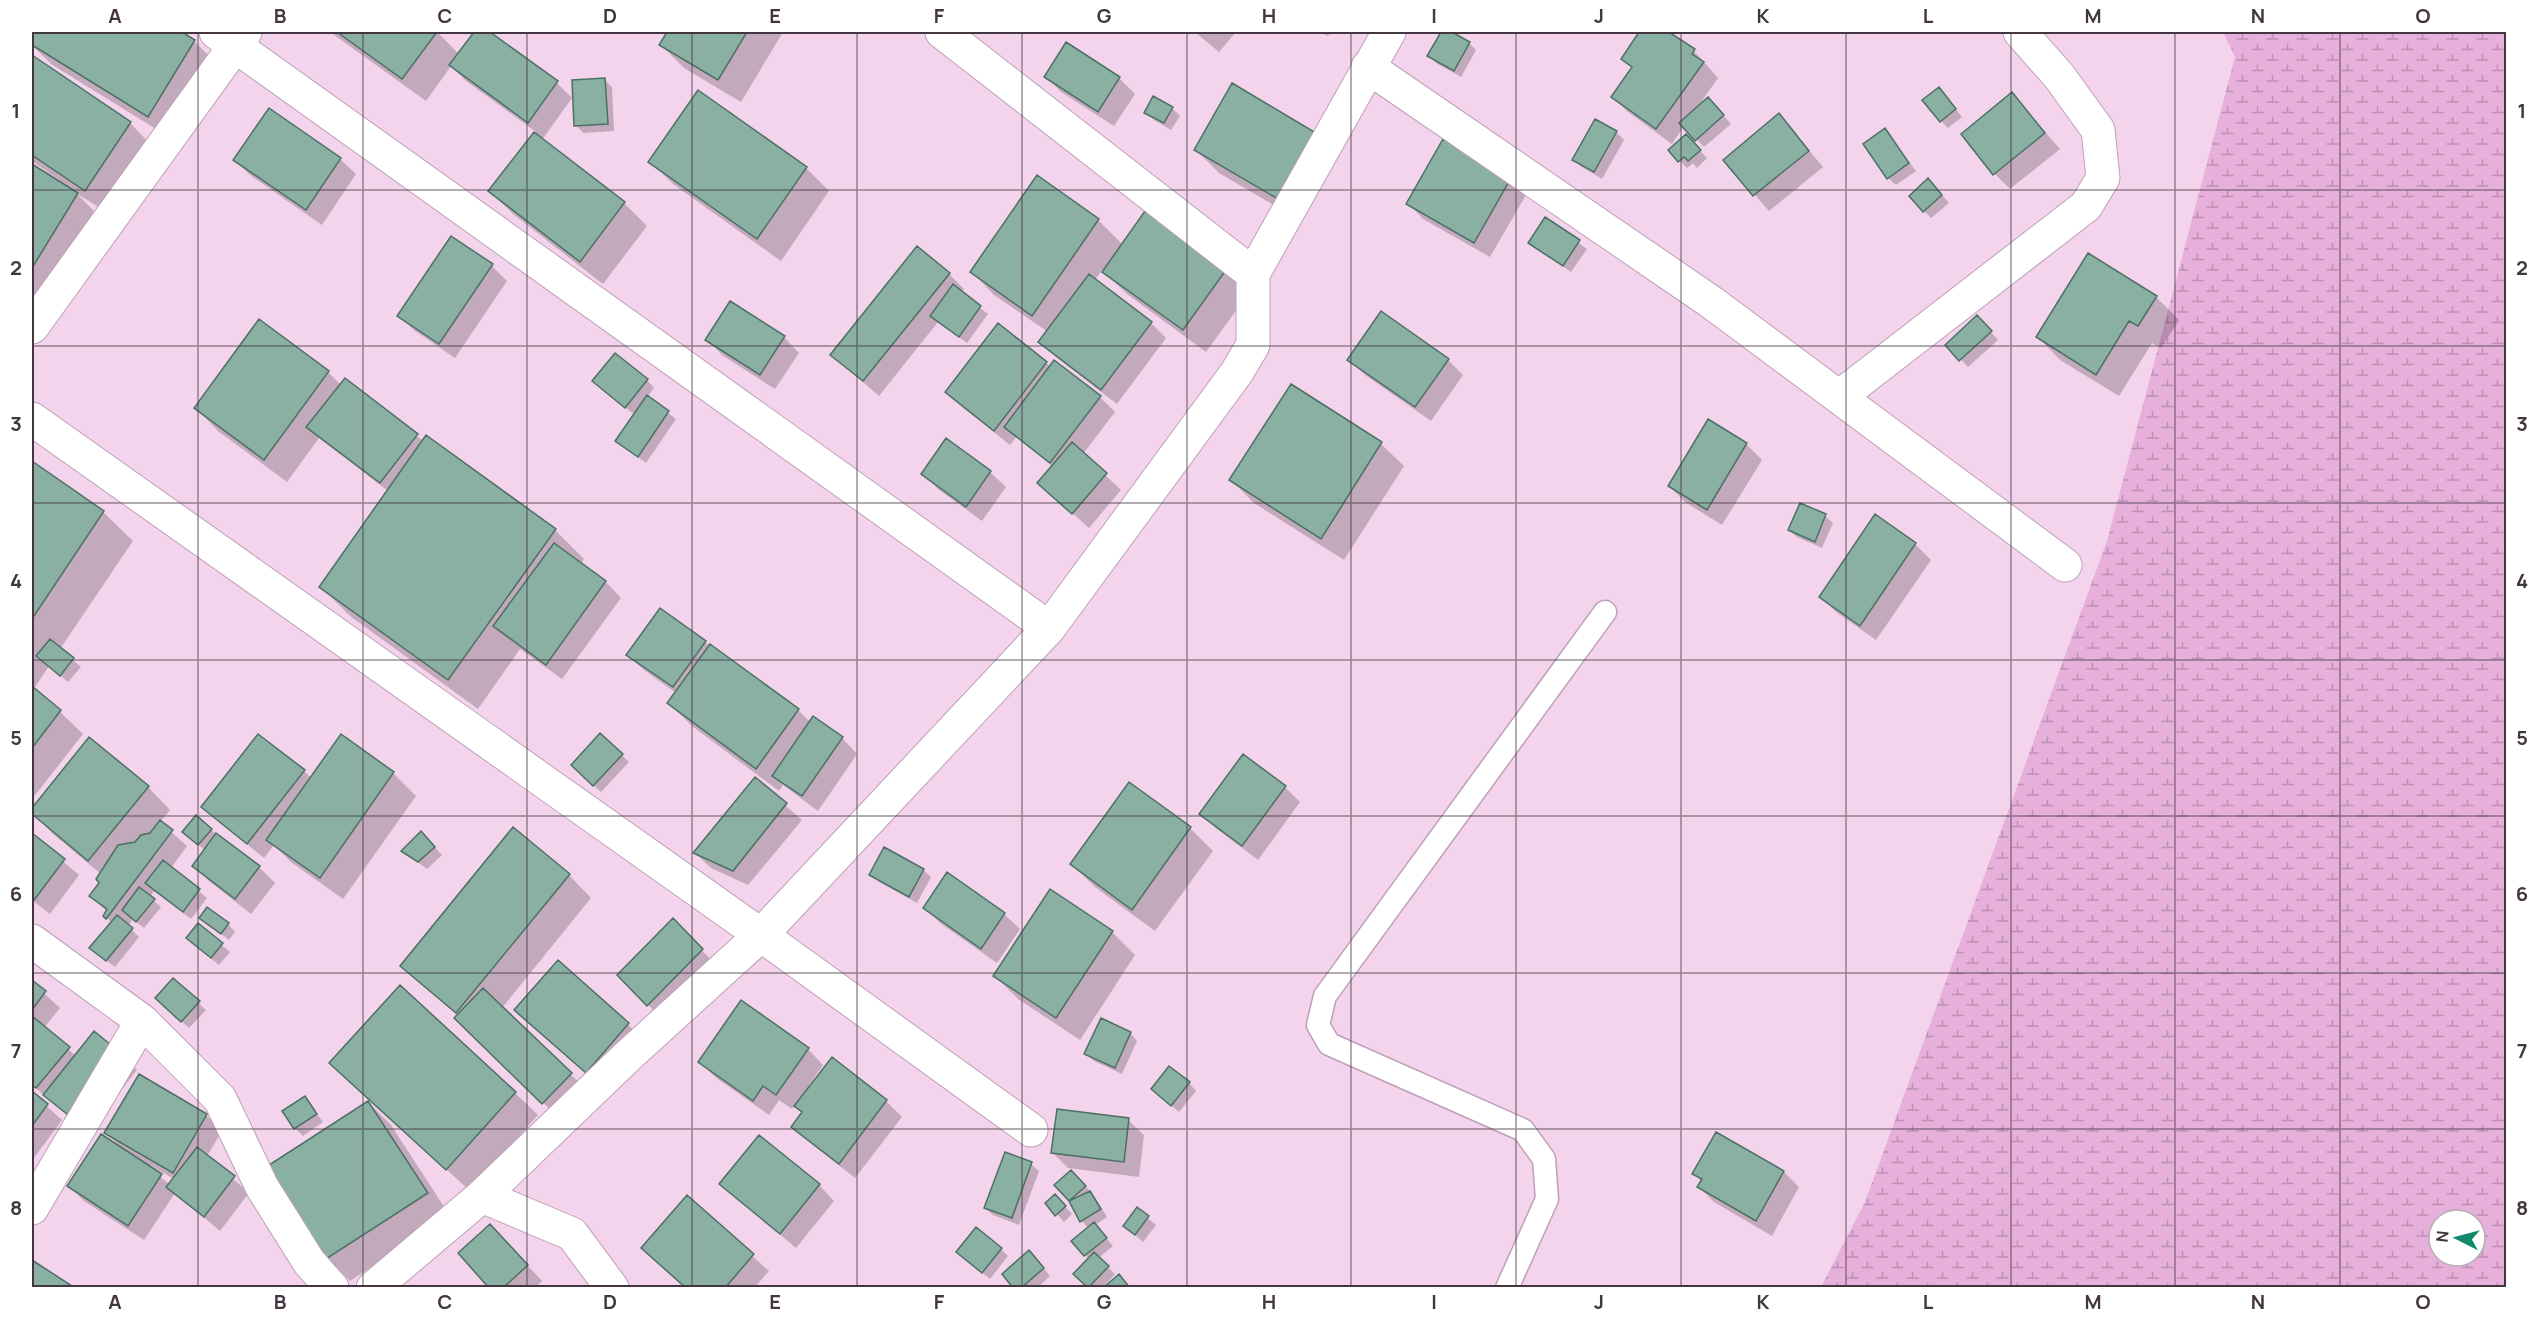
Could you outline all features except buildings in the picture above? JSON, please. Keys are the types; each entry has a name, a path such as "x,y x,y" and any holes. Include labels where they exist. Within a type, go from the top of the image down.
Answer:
{"street":[{"path":"942,32 1253,273"},
{"path":"373,1287 482,1196 629,1054 761,936 1049,628 1236,372 1253,345 1253,273 1389,32"},
{"path":"1839,397 2086,206 2103,178 2098,129 2059,76 2020,32"},
{"path":"32,327 233,36 1049,628"},
{"path":"1368,67 1711,302 2065,564"},
{"path":"32,419 1031,1130"},
{"path":"32,941 142,1021 220,1100 262,1187 309,1262 332,1287"},
{"path":"32,1208 142,1021"},
{"path":"482,1196 572,1234 612,1287"}],"lane":[{"path":"1507,1287 1547,1199 1544,1159 1523,1130 1329,1044 1318,1025 1325,996 1605,612"}],"green space":[{"path":"2223,32 2506,32 2506,1287 1821,1287 1865,1202 2107,541 2235,57"}]}
